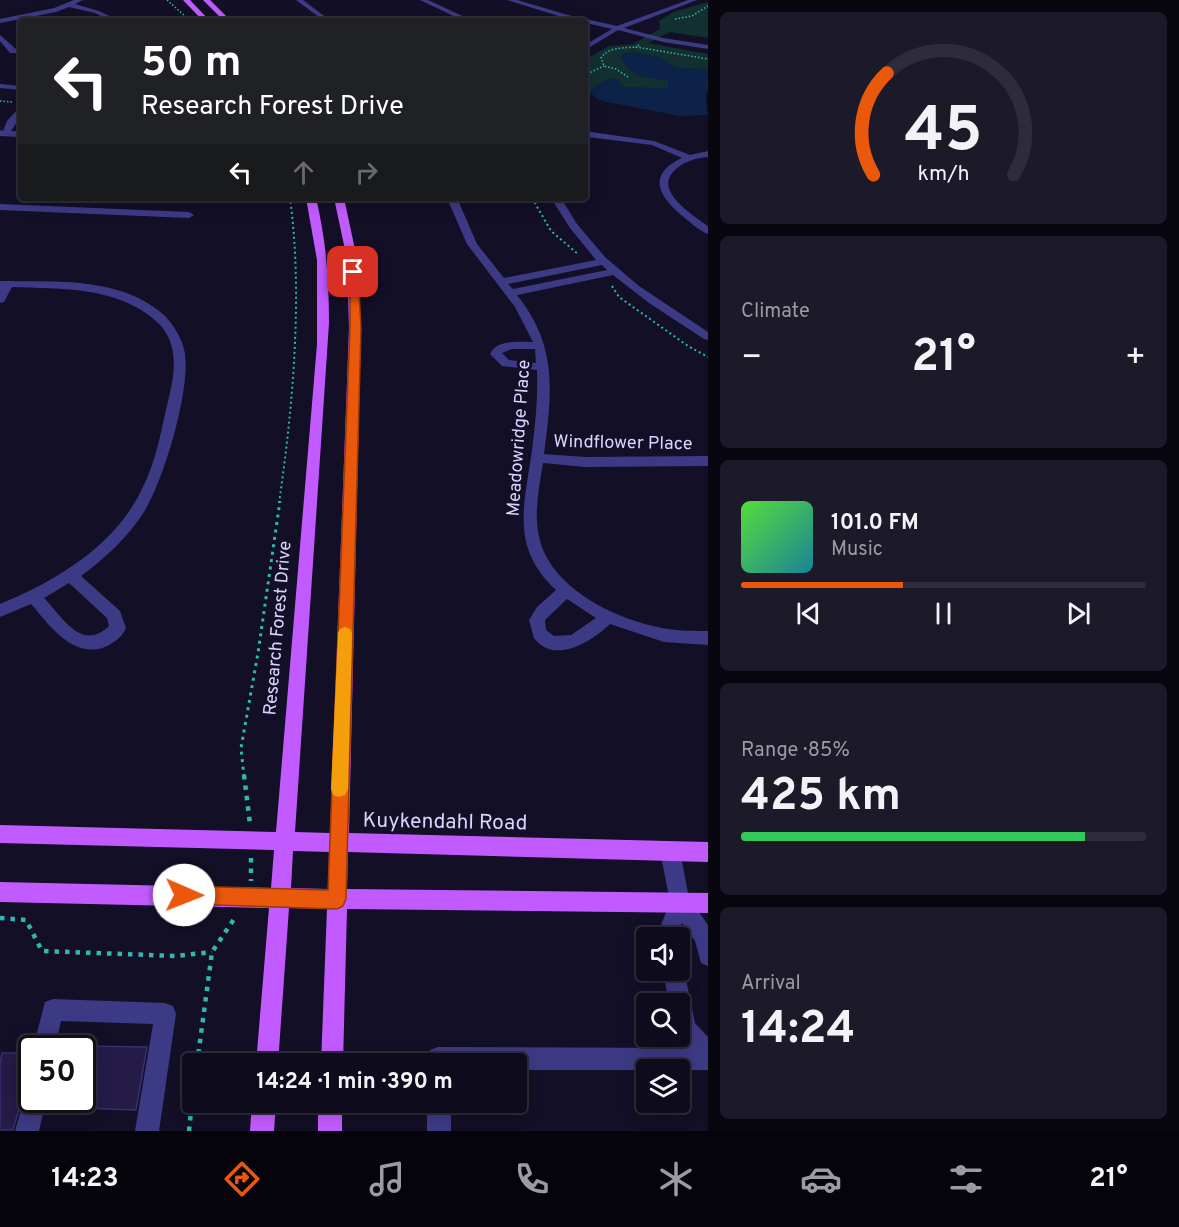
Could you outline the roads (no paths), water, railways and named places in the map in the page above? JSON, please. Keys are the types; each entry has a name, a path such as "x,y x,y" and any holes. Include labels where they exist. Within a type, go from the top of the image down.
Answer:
{"main road":[{"path":"186,0 204,18"},
{"path":"206,0 225,18"},
{"name":"Research Forest Drive","path":"268,1053 322,365 324,282 317,218 313,201"},
{"path":"332,1053 337,842 356,328 352,260 340,201"},
{"name":"Kuykendahl Road","path":"0,834 708,852"},
{"path":"0,892 708,903"},
{"path":"262,1131 263,1113"},
{"path":"330,1113 330,1131"}],"street":[{"path":"0,21 69,5 80,0"},
{"path":"299,0 324,18"},
{"path":"423,0 463,18"},
{"path":"510,0 571,18"},
{"path":"588,46 615,29 694,0"},
{"path":"69,5 110,18"},
{"path":"588,22 663,40 708,47"},
{"path":"588,24 615,29 669,46 708,52"},
{"path":"0,38 13,51"},
{"path":"0,86 18,88"},
{"path":"0,94 18,102"},
{"path":"2,136 18,107"},
{"path":"2,136 18,128"},
{"path":"2,136 18,134"},
{"path":"591,135 643,141 667,147 689,158"},
{"path":"708,154 689,158 666,173 663,180 664,191 678,207 708,231"},
{"name":"Meadowridge Place","path":"453,201 472,244 535,330 540,346 542,367 537,458 529,502 531,535 537,552 549,572 565,589 607,617 660,635 708,638"},
{"path":"558,201 574,227 617,271 639,290 708,337"},
{"path":"0,207 189,215"},
{"path":"501,282 606,261"},
{"path":"510,293 617,271"},
{"path":"0,300 4,284 76,286 117,294 160,318 174,335 181,356 179,382 156,473 142,504 115,538 70,575 0,611"},
{"path":"540,346 510,345 497,351 496,354 506,363 542,367"},
{"name":"Windflower Place","path":"537,458 585,462 708,461"},
{"path":"33,596 76,640 90,646 108,640 117,628 114,615 70,575"},
{"path":"565,589 537,619 537,630 542,638 554,644 568,642 597,627 607,617"},
{"path":"670,851 680,902 704,937 708,956"},
{"path":"670,927 680,902"},
{"path":"675,981 685,1029 708,1053"},
{"path":"47,1035 53,1010 165,1014 147,1131"},
{"path":"527,1058 708,1059"},
{"path":"27,1131 31,1113"},
{"path":"439,1113 439,1131"}],"water":[{"path":"633,52 661,57 678,68 708,69 706,101 708,115 680,116 612,103 599,100 588,91 609,78 618,79 623,87 668,88 668,81 635,75 620,58 624,53"}]}
